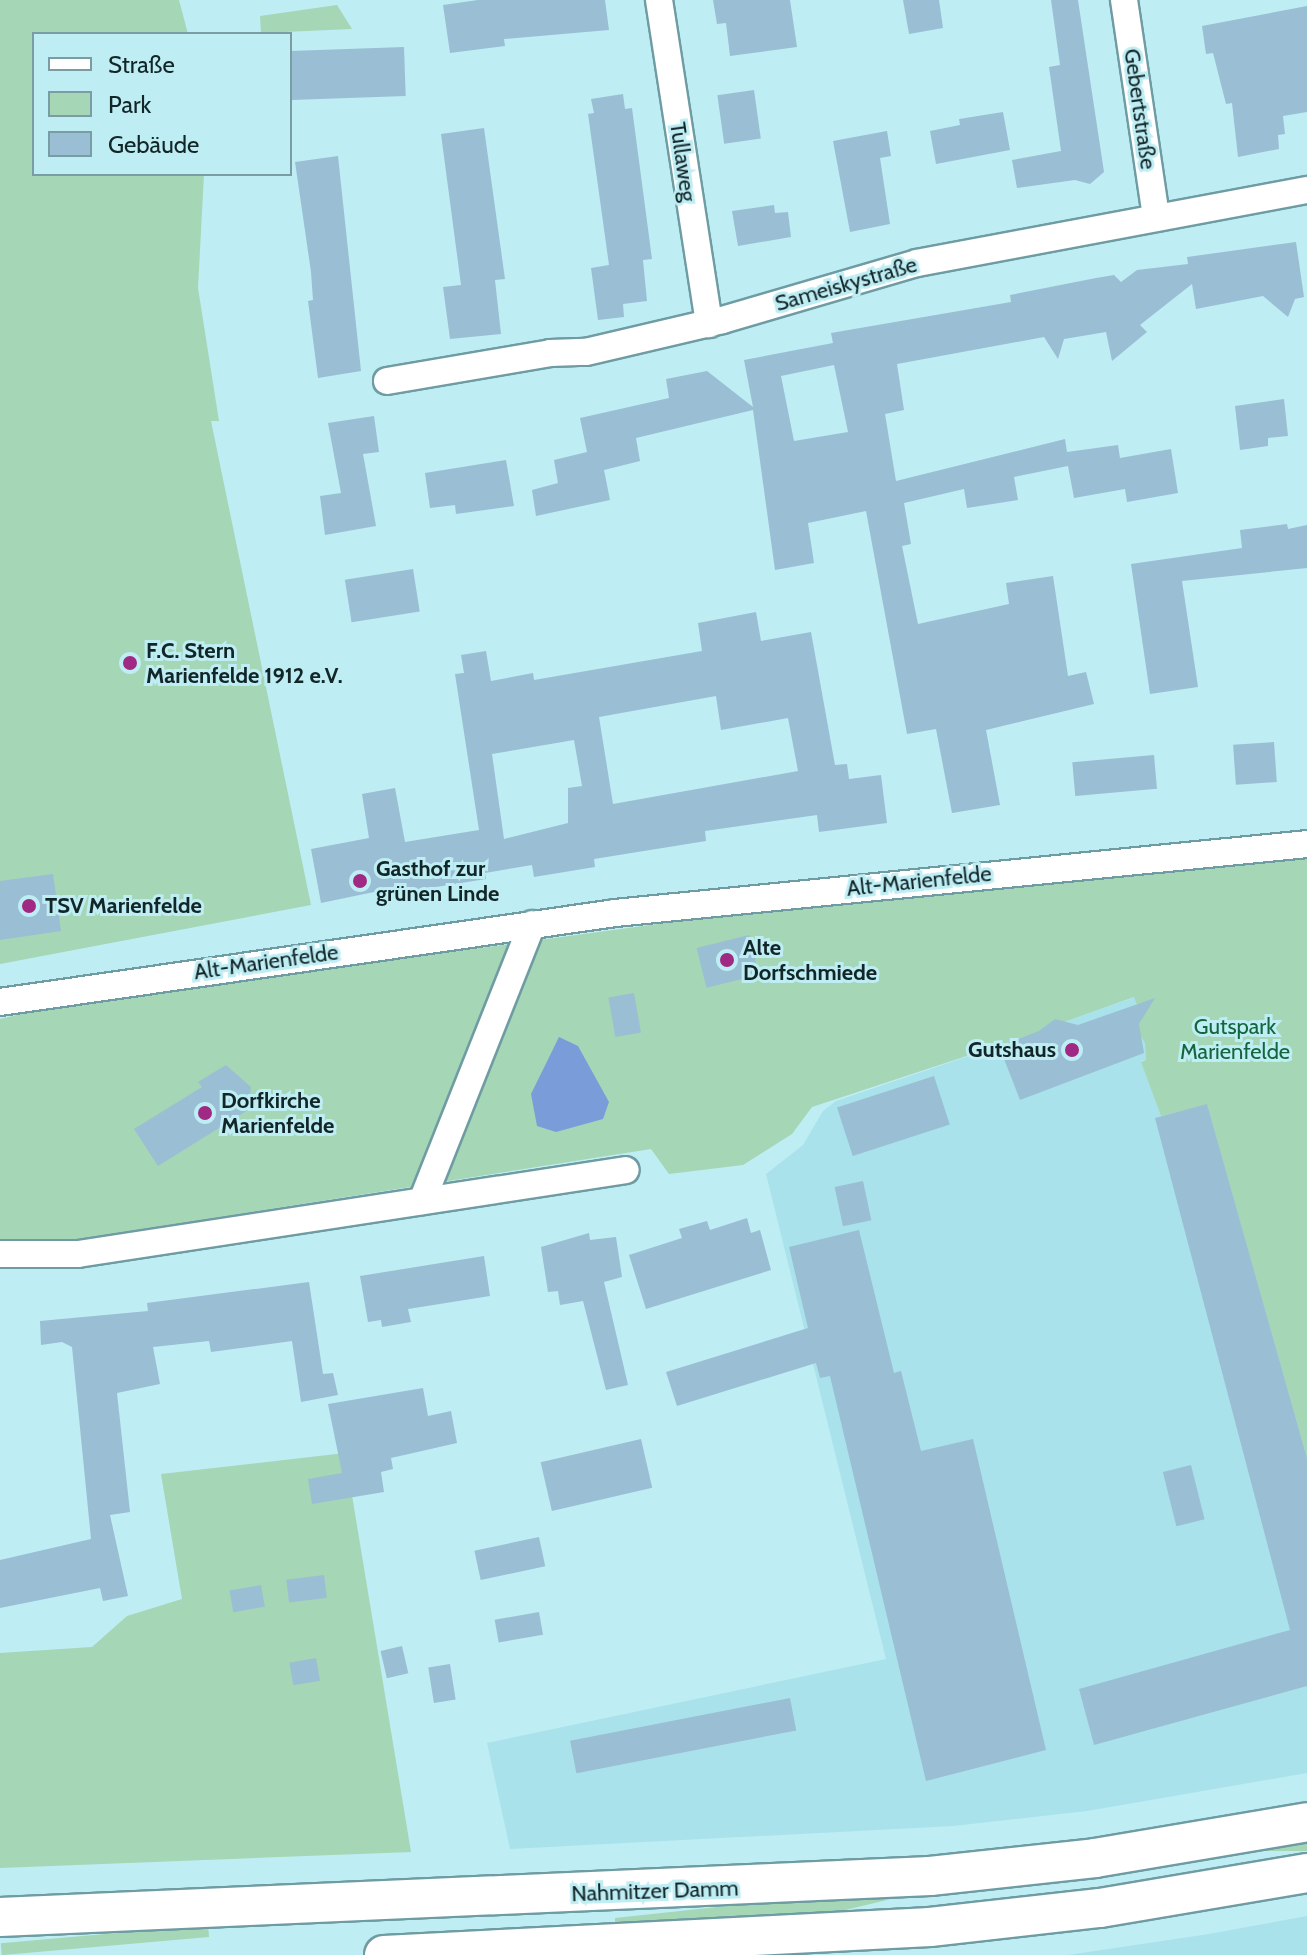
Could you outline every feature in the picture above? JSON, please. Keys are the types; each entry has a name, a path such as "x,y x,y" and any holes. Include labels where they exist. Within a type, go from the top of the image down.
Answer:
{"main road":[{"name":"Nahmitzer Damm","path":"0,1917 930,1876 1095,1858 1307,1822"},
{"path":"384,1955 930,1927 1100,1908 1307,1873"}],"street":[{"name":"Tullaweg","path":"659,0 709,324"},
{"name":"Gebertstraße","path":"1124,0 1156,218"},
{"name":"Sameiskystraße","path":"387,381 550,353 586,352 709,324 917,263 1307,190"},
{"name":"Alt-Marienfelde","path":"0,1002 532,924 1307,844"},
{"path":"422,1201 532,924"},
{"path":"0,1254 78,1254 626,1170"}],"shaded area":[{"path":"1135,997 1145,1043 1146,1060 1141,1061 1161,1116 1207,1104 1307,1458 1307,1773 1087,1811 953,1826 510,1849 487,1743 886,1659 766,1174 803,1145 823,1111 836,1101 1039,1032 1055,1019 1064,1022"},
{"path":"1307,1916 1307,1955 1068,1955 1209,1934"}],"green space":[{"name":"F.C. Stern Marienfelde 1912 e.V.","path":"0,0 179,0 187,32 32,32 32,176 204,176 198,288 219,421 211,421 311,905 0,964"},
{"path":"337,5 352,29 261,32 260,16"},
{"name":"Gutspark Marienfelde","path":"1307,858 1307,1458 1207,1105 1161,1116 1141,1062 1146,1060 1145,1043 1136,1028 1142,1019 1134,997 1064,1022 1055,1019 1039,1032 812,1107 792,1134 743,1165 669,1174 651,1149 73,1240 0,1240 0,1019 59,1005 665,923"},
{"path":"345,1453 411,1852 0,1868 0,1653 92,1647 127,1616 182,1599 161,1474"},
{"path":"1170,1839 1307,1839 1307,1851 1170,1851"},
{"path":"912,1894 841,1911 615,1922 615,1918 755,1903"},
{"path":"208,1925 209,1937 3,1955 1,1943"}],"water":[{"path":"559,1037 578,1046 609,1102 603,1119 556,1132 537,1126 531,1094"}],"building":[{"path":"478,0 605,0 609,30 504,39 505,46 450,53 443,5"},
{"path":"713,0 790,0 797,47 730,56 726,23 717,24"},
{"path":"903,0 939,0 943,28 909,34"},
{"path":"1051,0 1078,0 1104,172 1090,184 1075,180 1017,188 1012,160 1061,151 1049,67 1060,65"},
{"path":"1307,6 1307,112 1283,116 1285,134 1278,135 1279,149 1238,157 1232,103 1226,104 1213,53 1206,54 1202,26"},
{"path":"404,47 406,96 292,100 292,51"},
{"path":"754,90 761,139 724,144 717,95"},
{"path":"623,94 625,109 632,108 652,259 643,260 647,301 623,304 624,317 598,320 591,268 609,265 588,114 594,113 591,99"},
{"path":"1003,112 1010,150 936,164 930,131 960,125 959,119"},
{"path":"484,128 505,279 495,280 501,334 450,339 443,287 461,285 441,134"},
{"path":"887,131 891,156 880,158 890,224 850,232 833,141"},
{"path":"338,156 361,371 318,378 308,301 313,300 311,272 295,162"},
{"path":"774,205 775,213 788,212 791,237 738,246 732,211"},
{"path":"1296,242 1304,297 1295,299 1288,317 1263,296 1196,309 1192,284 1140,325 1147,332 1112,361 1106,332 1064,339 1058,359 1044,337 897,364 904,410 885,414 896,481 1065,439 1067,452 1118,445 1120,458 1171,449 1178,493 1127,502 1125,489 1074,498 1068,466 1014,477 1018,500 967,508 964,489 904,503 911,544 902,546 918,624 1009,604 1006,583 1053,576 1068,676 1086,672 1094,704 986,730 1000,805 952,813 936,729 907,734 866,511 808,523 814,563 775,570 753,410 636,438 640,461 604,470 610,500 536,516 532,490 558,483 554,460 587,452 580,418 669,398 666,379 707,371 753,407 744,360 833,343 831,333 1011,302 1010,295 1114,275 1121,282 1137,270 1188,264 1187,257","holes":["834,365 848,432 794,441 781,376"]},
{"path":"1284,399 1288,436 1268,438 1268,446 1240,450 1235,406"},
{"path":"374,416 379,452 363,454 376,526 325,535 320,496 341,493 328,423"},
{"path":"506,460 514,506 456,514 455,505 430,508 425,473"},
{"path":"1287,524 1288,529 1307,525 1307,568 1182,581 1198,687 1150,694 1131,564 1242,548 1240,530"},
{"path":"413,569 420,611 352,622 345,580"},
{"path":"756,612 761,641 811,632 835,765 847,764 849,779 881,775 887,823 819,832 817,815 705,831 706,841 594,859 595,867 534,877 532,865 485,873 486,879 399,893 398,887 321,903 311,849 369,838 362,794 395,788 405,842 479,830 455,674 464,673 461,655 486,651 491,681 533,673 534,680 702,651 698,623","holes":["716,696 721,730 788,718 798,771 613,804 599,717","574,740 582,786 568,788 568,823 504,839 492,754"]},
{"path":"1274,742 1277,782 1236,785 1233,745"},
{"path":"1154,755 1157,789 1075,796 1072,762"},
{"name":"TSV Marienfelde","path":"53,874 61,931 0,940 0,881"},
{"name":"Alte Dorfschmiede","path":"749,935 759,975 707,988 697,948"},
{"path":"634,993 641,1032 615,1037 608,998"},
{"name":"Gutshaus","path":"1155,998 1139,1024 1144,1053 1020,1100 999,1046 1039,1031 1055,1019 1078,1025"},
{"name":"Dorfkirche Marienfelde","path":"226,1065 251,1087 248,1110 158,1166 134,1129 202,1087 198,1082"},
{"path":"934,1076 950,1125 853,1156 837,1108"},
{"path":"1207,1104 1307,1458 1307,1686 1094,1745 1079,1689 1290,1630 1155,1118"},
{"path":"863,1181 871,1220 843,1226 835,1187"},
{"path":"747,1218 751,1233 760,1230 771,1270 646,1309 629,1255 682,1238 679,1229 707,1221 710,1230"},
{"path":"859,1230 894,1373 901,1371 921,1451 973,1439 1046,1750 926,1781 830,1376 820,1378 816,1363 677,1406 666,1372 808,1328 789,1247"},
{"path":"589,1233 590,1240 616,1237 622,1277 604,1282 628,1385 606,1390 583,1301 560,1305 558,1291 548,1292 541,1247"},
{"path":"484,1256 490,1296 408,1309 411,1322 382,1327 381,1320 368,1322 360,1276"},
{"path":"309,1282 323,1374 333,1373 338,1395 301,1402 292,1341 211,1352 209,1341 153,1347 160,1384 117,1393 130,1512 110,1515 128,1596 103,1601 100,1588 0,1608 0,1560 91,1539 72,1347 62,1342 41,1345 40,1321 148,1311 147,1303"},
{"path":"423,1388 428,1416 451,1411 457,1443 391,1458 393,1469 381,1472 384,1492 312,1504 308,1479 342,1473 328,1404"},
{"path":"641,1439 652,1488 552,1511 541,1462"},
{"path":"1191,1465 1205,1519 1176,1526 1163,1472"},
{"path":"539,1537 545,1566 481,1580 474,1551"},
{"path":"324,1575 327,1598 289,1602 286,1580"},
{"path":"261,1585 265,1607 233,1612 229,1591"},
{"path":"539,1612 543,1635 499,1642 495,1620"},
{"path":"402,1646 408,1673 387,1678 381,1651"},
{"path":"316,1658 320,1681 293,1685 289,1663"},
{"path":"450,1664 456,1700 434,1703 428,1667"},
{"path":"790,1698 796,1730 576,1773 570,1741"}],"place":[{"name":"F.C. Stern Marienfelde 1912 e.V.","path":"130,663"},
{"name":"Gasthof zur grünen Linde","path":"360,881"},
{"name":"TSV Marienfelde","path":"29,906"},
{"name":"Alte Dorfschmiede","path":"727,960"},
{"name":"Gutshaus","path":"1072,1050"},
{"name":"Dorfkirche Marienfelde","path":"205,1113"}]}
